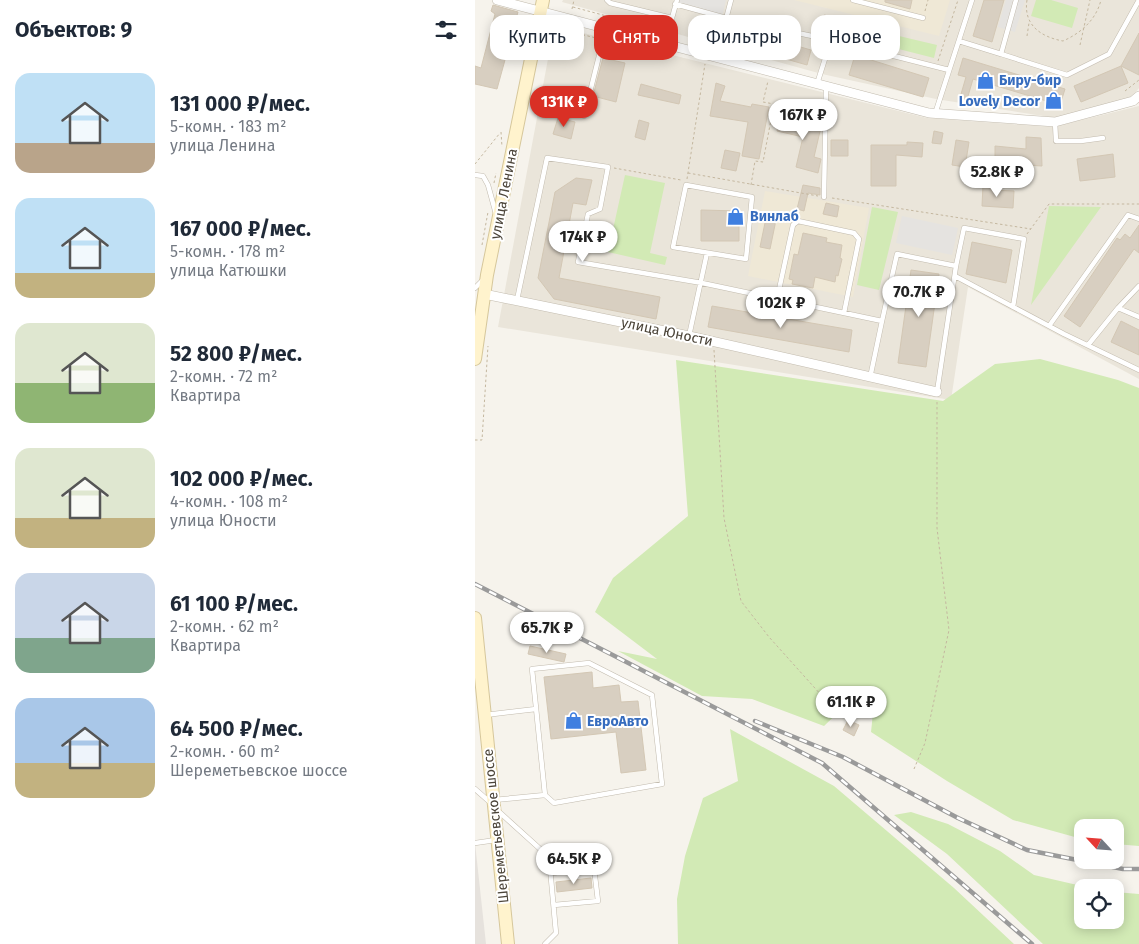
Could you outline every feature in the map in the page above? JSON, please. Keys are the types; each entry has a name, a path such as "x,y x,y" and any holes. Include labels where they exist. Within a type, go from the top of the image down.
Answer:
{"main road":[{"name":"улица Ленина","path":"475,359 479,291 487,275 499,226 542,6"},
{"name":"Шереметьевское шоссе","path":"475,618 478,679 485,715 508,944"}],"street":[{"path":"497,0 542,6 594,24"},
{"path":"723,60 935,114 1055,122 1137,99"},
{"name":"улица Юности","path":"479,291 937,392"}],"lane":[{"path":"607,0 610,3 660,15"},
{"path":"727,15 731,0"},
{"path":"853,0 923,18"},
{"path":"935,114 972,0"},
{"path":"1001,54 1016,0"},
{"path":"959,41 1067,75 1109,54 1139,0"},
{"path":"673,15 676,2 717,15"},
{"path":"900,58 949,70"},
{"path":"584,116 598,60"},
{"path":"824,197 821,86 827,60"},
{"path":"1055,122 1056,141 1081,141 1103,138"},
{"path":"517,300 547,158 608,167 600,209 588,214 578,262 702,283 882,321"},
{"path":"475,175 483,176 489,184 499,226"},
{"path":"686,185 752,197 746,259 707,253 673,247 686,185"},
{"path":"1049,326 1128,215 1139,219"},
{"path":"777,299 793,225 798,221 855,232 859,239 843,313"},
{"path":"937,392 956,266 964,228 1024,239 1013,307"},
{"path":"689,336 707,253"},
{"path":"870,378 897,254 956,266"},
{"path":"955,276 1049,326 1139,370"},
{"path":"1088,345 1118,308 1139,286"},
{"path":"1118,308 1139,317"},
{"path":"589,664 652,695 661,784 554,803 545,795 532,670 589,664"},
{"path":"485,715 536,709"},
{"path":"475,790 493,804 549,857 556,933 545,944"},
{"path":"493,804 545,795"},
{"path":"475,843 497,839"},
{"path":"551,873 594,868 598,901 553,905"}],"path":[{"path":"575,0 573,8 600,15"},
{"path":"923,18 928,0"},
{"path":"936,67 957,0"},
{"path":"1027,0 1025,10 1029,22 1042,36 1063,41 1074,36 1096,15 1101,0"},
{"path":"1080,45 1090,0"},
{"path":"1027,36 1029,22"},
{"path":"608,167 687,181 705,60"},
{"path":"751,185 755,160 763,162 774,104 763,102 770,73"},
{"path":"1125,91 1139,80"},
{"path":"475,164 501,132"},
{"path":"688,173 824,197 1031,229"},
{"path":"1024,239 1049,204 1139,204"},
{"path":"713,342 724,518 741,601 769,637 840,716"},
{"path":"475,440 482,440 488,345"},
{"path":"915,769 925,743 949,630 937,528 937,392"}],"shaded area":[{"path":"563,0 1139,0 1139,88 1131,98 1056,118 936,99 822,74 771,60 801,60 801,15 688,15 688,37 678,34 678,15 609,15 562,2"},
{"path":"679,0 726,0 722,15 714,15 678,6"},
{"path":"794,0 950,0 939,36 900,26 900,15 854,15"},
{"path":"1006,0 1025,0 1015,32 998,27"},
{"path":"584,33 594,36 594,60 678,60 678,56 927,118 1053,127 1139,106 1139,379 968,287 951,400 498,327 548,60 584,60"},
{"path":"765,191 869,208 853,297 748,276"},
{"path":"902,216 958,228 952,255 896,243"},
{"path":"475,843 486,944 475,944"}],"green space":[{"path":"1036,0 1051,0 1078,8 1072,28 1031,16"},
{"path":"900,36 937,45 934,58 900,49"},
{"path":"625,175 665,183 650,253 667,257 665,265 608,252"},
{"path":"1049,206 1101,207 1031,305"},
{"path":"872,207 898,212 879,290 857,285"},
{"path":"1040,359 1118,380 1139,388 1139,846 1124,845 1124,819 1074,819 1074,837 1013,820 947,781 871,732 873,713 851,700 824,726 752,699 702,696 618,651 657,659 595,612 613,578 688,516 676,360 943,401 995,364"},
{"path":"730,729 834,786 954,888 1014,944 678,944 677,899 685,856 703,798 738,781"},
{"path":"911,812 948,824 1000,851 1034,875 1074,884 1074,929 1124,929 1124,893 1139,894 1139,944 1043,944 947,854 894,815"}],"building":[{"path":"885,0 912,0 910,9 885,2"},
{"path":"984,0 1004,0 992,42 973,36"},
{"path":"493,5 518,12 517,15 495,15 491,11"},
{"path":"490,33 490,60 505,60 497,89 475,84 475,66 481,68"},
{"path":"1139,33 1139,75 1121,66"},
{"path":"801,47 811,50 807,65 790,60 801,60"},
{"path":"963,58 1065,89 1060,105 973,79 966,103 959,101 966,77 958,75"},
{"path":"602,60 625,63 616,102 593,96"},
{"path":"854,60 871,60 929,78 923,97 849,75"},
{"path":"1121,66 1128,83 1081,102 1074,86"},
{"path":"716,83 725,86 720,101 751,107 752,104 769,107 759,159 742,156 748,122 710,116"},
{"path":"641,84 681,95 679,104 638,95"},
{"path":"781,113 798,117 796,122 821,127 814,157 821,159 818,173 796,167 803,137 777,131"},
{"path":"558,118 575,122 571,139 553,134"},
{"path":"639,120 649,123 645,140 635,137"},
{"path":"934,131 943,133 941,144 932,143"},
{"path":"1026,137 1041,138 1042,166 1025,165 1025,169 995,167 995,146 1026,149"},
{"path":"831,140 848,140 848,156 831,156"},
{"path":"956,140 969,142 965,167 952,165"},
{"path":"907,142 923,143 922,157 896,155 896,186 871,186 871,145 907,145"},
{"path":"725,150 740,153 736,171 721,168"},
{"path":"1113,154 1115,177 1080,181 1077,159"},
{"path":"576,178 592,180 586,205 573,203 559,278 660,297 656,319 554,299 538,278 555,192"},
{"path":"803,185 820,188 820,195 808,193 804,211 797,209"},
{"path":"983,185 992,185 992,190 1014,191 1013,208 982,206"},
{"path":"826,203 839,206 837,217 823,214"},
{"path":"701,210 739,211 739,241 701,241"},
{"path":"766,218 776,220 770,249 760,247"},
{"path":"1139,225 1139,253 1134,249 1080,327 1064,316 1117,238 1120,240 1125,234 1130,238"},
{"path":"803,233 827,238 826,242 842,245 840,258 842,259 835,282 815,277 813,288 792,284 793,280 789,279 794,254 798,255"},
{"path":"972,242 1012,250 1006,283 966,274"},
{"path":"911,270 939,274 926,367 898,363"},
{"path":"712,306 852,330 849,352 708,327"},
{"path":"1121,321 1139,330 1139,355 1111,342"},
{"path":"530,646 566,654 564,662 528,654"},
{"path":"592,672 593,688 619,685 621,702 638,701 646,770 621,773 616,732 551,739 544,677"},
{"path":"848,720 859,725 854,736 843,730"},
{"path":"582,850 583,862 565,864 564,852"},
{"path":"591,878 592,888 557,892 556,882"}],"railway":[{"path":"475,584 822,763 1032,944"},
{"path":"755,721 843,757 958,818 1027,850 1123,869 1139,869"}],"place":[{"name":"Биру-бир","path":"985,80"},
{"name":"Lovely Decor","path":"1054,101"},
{"name":"Винлаб","path":"736,216"},
{"name":"ЕвроАвто","path":"573,721"}]}
